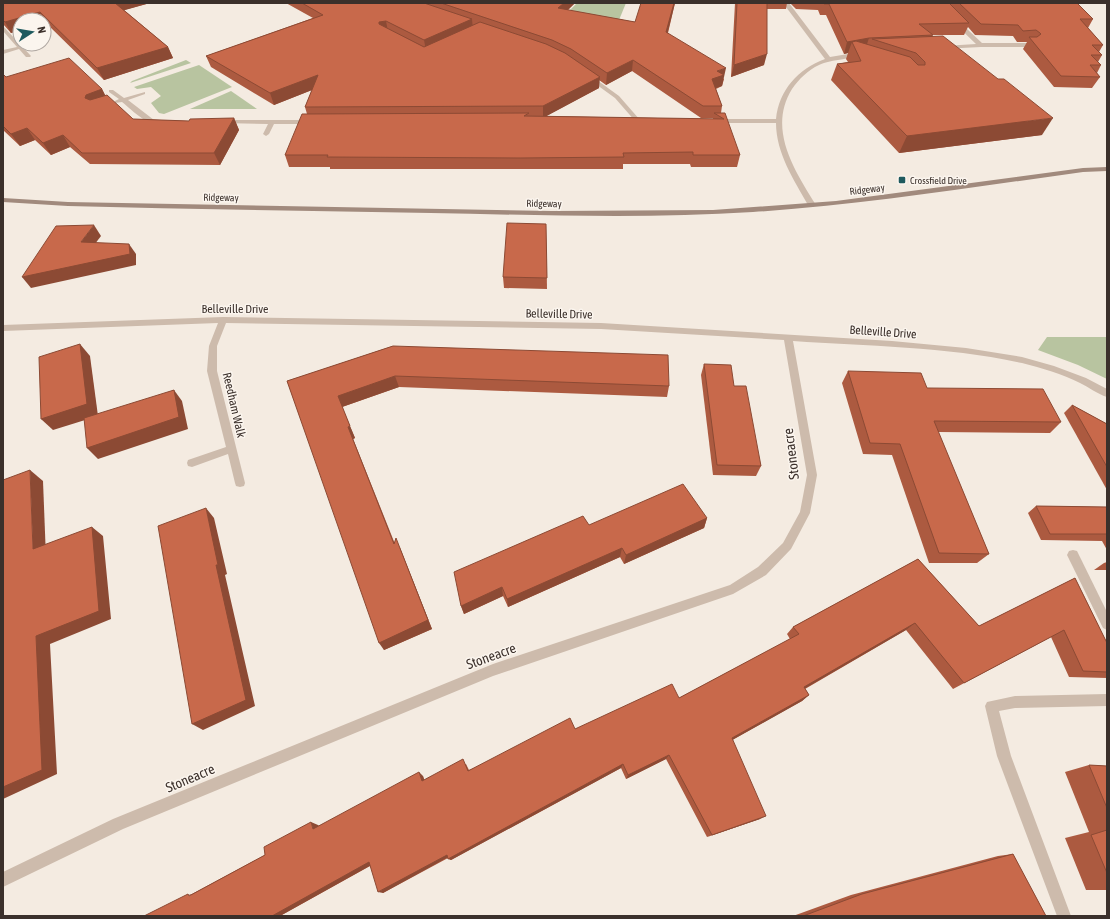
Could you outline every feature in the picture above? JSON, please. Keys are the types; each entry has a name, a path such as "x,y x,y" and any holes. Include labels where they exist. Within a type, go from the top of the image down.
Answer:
{"street":[{"path":"786,3 828,59"},
{"path":"939,3 949,16 981,45"},
{"path":"3,28 12,38"},
{"path":"938,48 981,45 1030,45"},
{"path":"24,52 28,56"},
{"path":"812,205 796,178 785,153 780,136 778,121 784,98 801,72 813,65 828,59 851,55 864,56"},
{"path":"580,71 616,97 638,121"},
{"path":"111,91 153,122 169,122"},
{"path":"109,104 143,93"},
{"path":"627,121 646,121"},
{"path":"708,121 778,121"},
{"path":"216,122 318,122"},
{"path":"266,134 272,122"},
{"name":"Ridgeway","path":"1083,170 1107,162"},
{"name":"Ridgeway","path":"3,200 68,204 551,213 724,211 875,199 1083,170 1107,169"},
{"name":"Belleville Drive","path":"3,328 223,320 601,326 892,344 966,351 1022,360 1077,378 1107,393"},
{"name":"Reedham Walk","path":"223,320 213,346 212,372 240,483"},
{"name":"Stoneacre","path":"3,880 118,824 328,736 493,670 733,589 762,571 787,546 805,513 812,475 788,338"},
{"name":"Reedham Walk","path":"192,463 231,449"},
{"path":"1072,555 1107,624"},
{"path":"1064,916 1004,756 991,706 1015,702 1107,700"}],"green space":[{"path":"577,3 626,3 619,20 570,10"},
{"path":"186,60 191,63 130,83 132,81"},
{"path":"199,65 232,87 164,114 159,113 151,103 161,96 151,87 137,89 134,87"},
{"path":"231,91 257,109 190,109"},
{"path":"1047,337 1107,337 1107,379 1078,365 1038,350"}],"building":[{"path":"3,3 115,3 168,47 97,68 52,24 52,12 12,12 12,20 5,22 3,20"},
{"path":"302,3 424,3 472,19 424,40 386,21 379,22 379,24 424,47 480,22 546,44 565,53 600,77 543,106 305,107 318,75 270,93 206,56 323,15"},
{"path":"441,3 564,3 558,8 635,22 641,3 674,3 666,32 726,68 717,71 724,75 712,79 722,106 703,106 633,60 607,73 571,49 552,40"},
{"path":"737,3 767,3 767,54 734,65"},
{"path":"823,3 949,3 969,23 919,24 933,35 869,38 847,42 829,4"},
{"path":"959,3 1077,3 1093,19 1080,19 1103,45 1092,45 1102,55 1091,55 1101,65 1090,65 1100,77 1061,76 1029,37 1037,37 1041,34 1036,30 1023,31 1018,25 981,24"},
{"path":"943,36 998,79 1004,79 1053,118 907,136 837,64 861,61 852,42 856,41 910,57 918,65 925,65 925,62 916,53 872,39"},
{"path":"69,58 102,89 86,95 85,98 90,100 107,95 133,119 189,121 190,119 234,118 214,153 82,153 63,135 43,143 27,128 11,134 3,126 3,74 6,77"},
{"path":"529,113 524,116 724,119 714,113 725,113 740,155 693,155 693,152 623,153 624,157 521,158 327,157 328,155 285,155 302,114"},
{"path":"507,223 546,224 547,278 503,277"},
{"path":"94,225 81,242 129,244 130,254 22,277 56,226"},
{"path":"80,344 87,404 41,419 39,357"},
{"path":"393,346 668,355 669,386 395,376 338,396 350,426 348,427 394,544 396,538 428,620 379,643 287,381"},
{"path":"704,364 731,365 734,386 746,386 761,466 717,465"},
{"path":"848,371 921,373 927,388 1043,389 1061,422 934,421 989,554 939,553 900,444 870,443"},
{"path":"174,390 179,417 87,448 84,418"},
{"path":"1072,405 1107,424 1107,467"},
{"path":"30,470 33,549 92,527 99,611 36,636 42,770 3,787 3,480"},
{"path":"683,484 707,518 626,555 622,548 507,599 502,587 461,606 454,572 583,516 589,525"},
{"path":"1036,506 1107,507 1107,534 1050,534"},
{"path":"206,508 218,565 216,565 246,700 192,724 158,526"},
{"path":"918,559 979,626 1075,578 1107,643 1107,672 1083,671 1064,630 964,683 915,623 804,687 809,695 732,738 766,816 712,835 669,755 628,775 623,764 448,859 447,855 378,892 369,862 272,916 144,916 188,894 189,896 265,855 264,847 311,822 313,829 419,772 422,781 463,759 468,771 570,718 575,729 672,684 679,698 799,634 793,627"},
{"path":"1089,765 1107,766 1107,808"},
{"path":"1107,830 1107,873 1091,835"},
{"path":"1013,854 1046,916 803,916 862,894"}],"place":[{"name":"Crossfield Drive","path":"902,180"}]}
